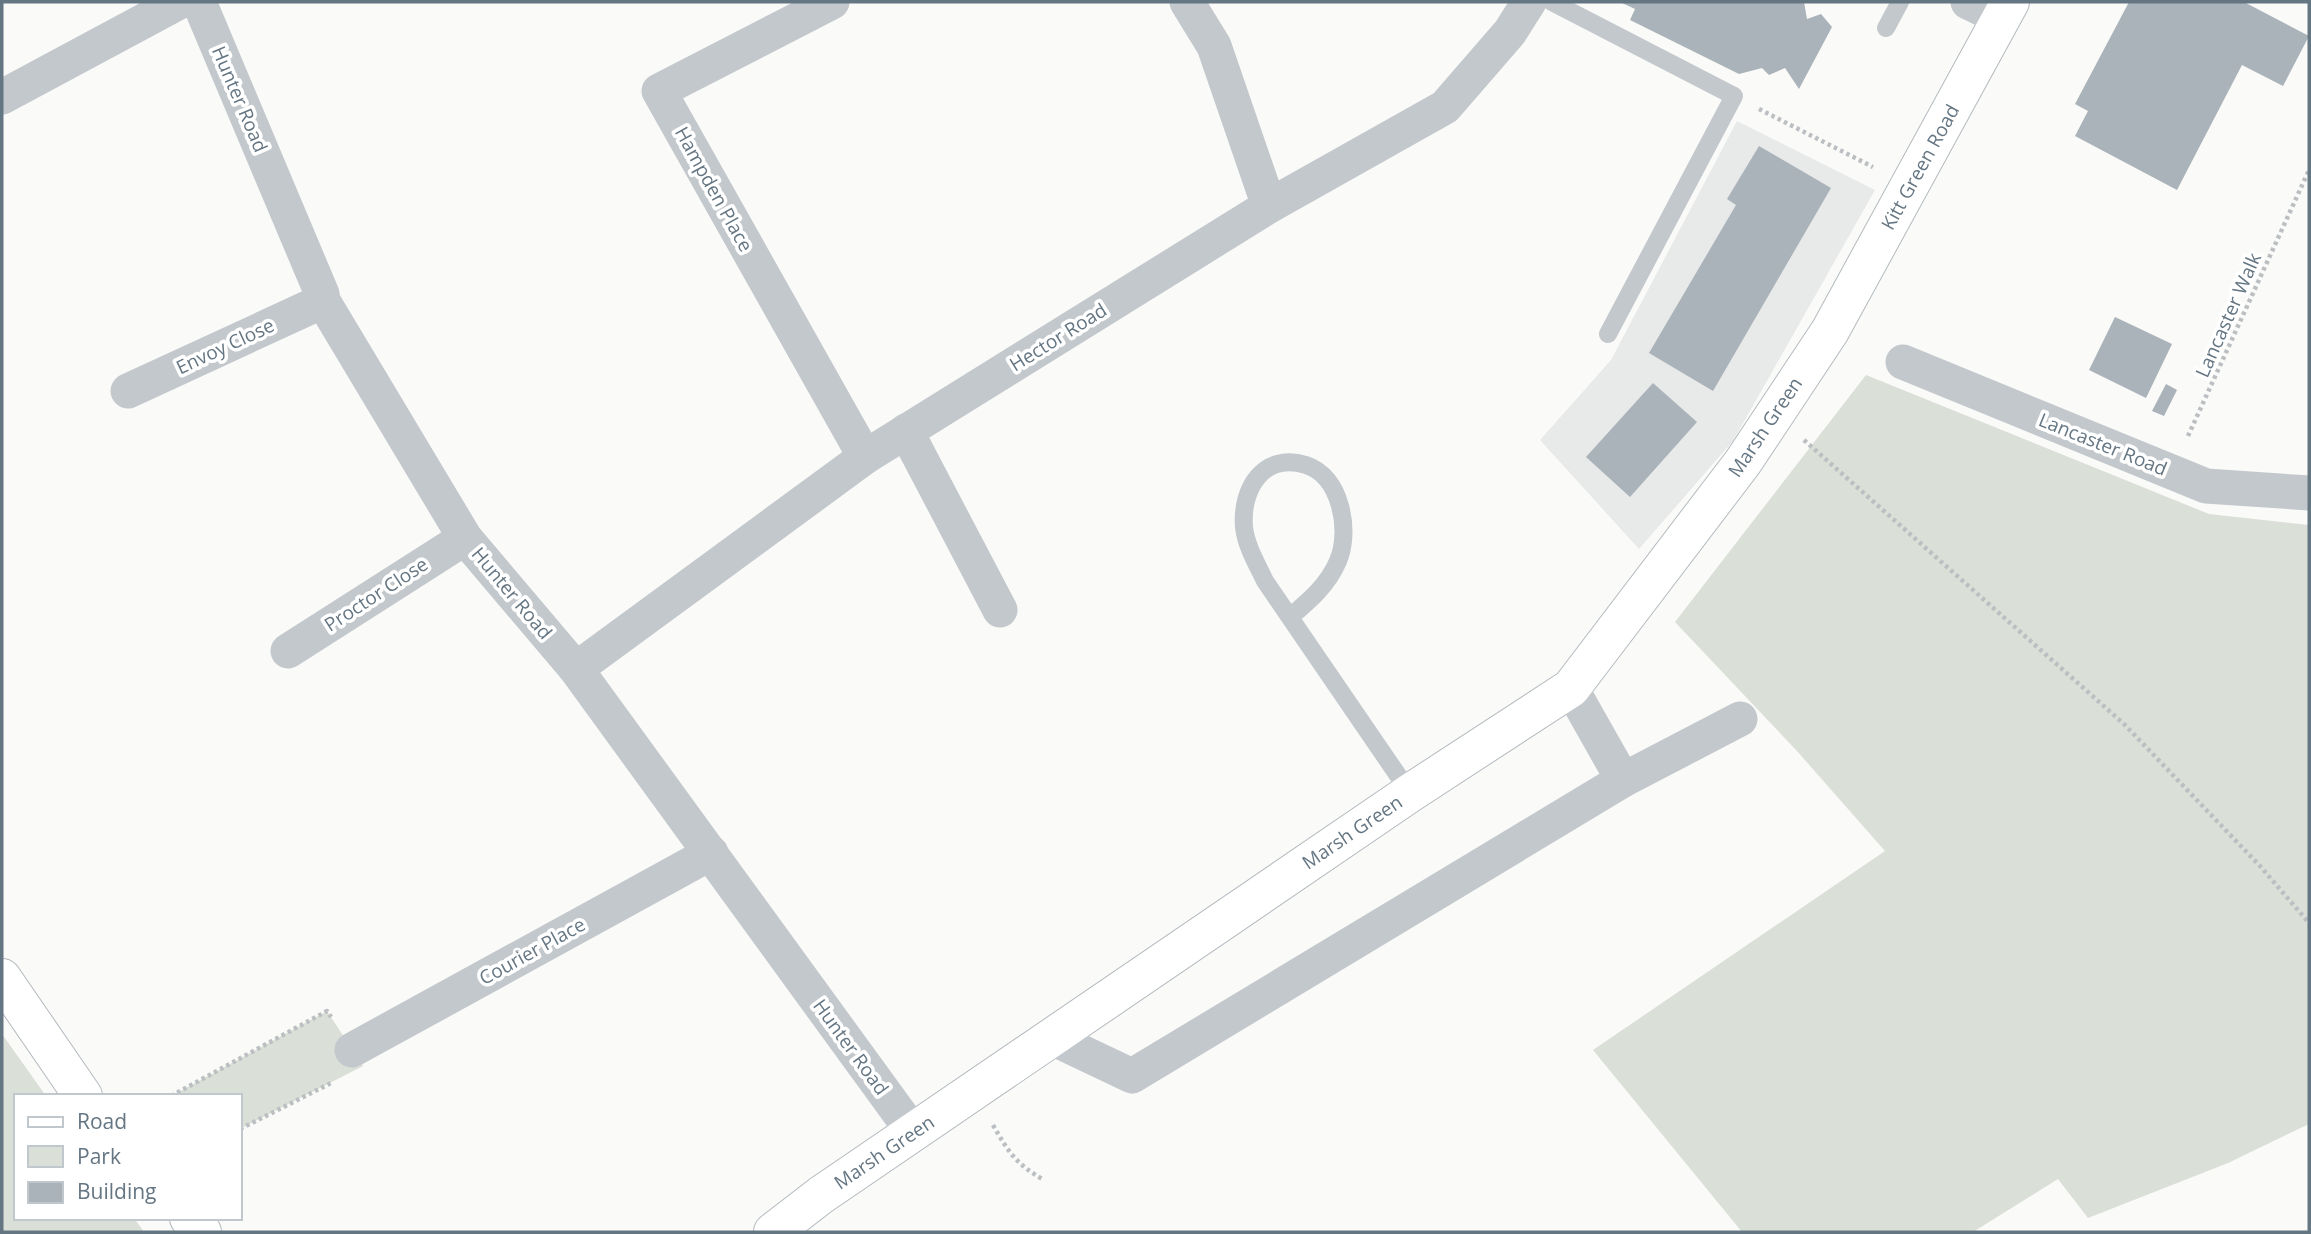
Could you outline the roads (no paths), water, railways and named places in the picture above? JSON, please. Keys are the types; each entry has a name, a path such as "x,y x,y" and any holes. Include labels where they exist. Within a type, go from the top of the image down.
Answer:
{"street":[{"path":"2,97 179,2"},
{"name":"Hunter Road","path":"199,2 323,301 464,538 576,669 913,1132"},
{"name":"Hampden Place","path":"832,2 659,91 865,457"},
{"path":"1188,2 1213,46 1269,206"},
{"name":"Hector Road","path":"576,669 865,457 1269,206 1445,107 1510,32 1530,2"},
{"name":"Kitt Green Road","path":"1830,331 1909,186 1993,7"},
{"name":"Envoy Close","path":"128,391 323,301"},
{"name":"Marsh Green","path":"773,1232 821,1195 1410,793 1571,688 1735,472 1830,331"},
{"name":"Lancaster Road","path":"1903,362 2206,486 2309,494"},
{"path":"906,431 1000,610"},
{"name":"Proctor Close","path":"288,651 464,538"},
{"path":"1571,688 1623,780"},
{"path":"1052,1038 1132,1076 1623,780 1740,719"},
{"name":"Courier Place","path":"352,1050 711,853"},
{"path":"2,978 82,1094"}],"lane":[{"path":"1552,2 1734,96 1608,334"},
{"path":"1886,28 1900,2"},
{"path":"1290,617 1312,599 1328,580 1340,559 1343,534 1341,509 1335,490 1322,473 1306,465 1287,462 1269,467 1252,481 1245,501 1244,528 1251,552 1265,581 1410,793"}]}
